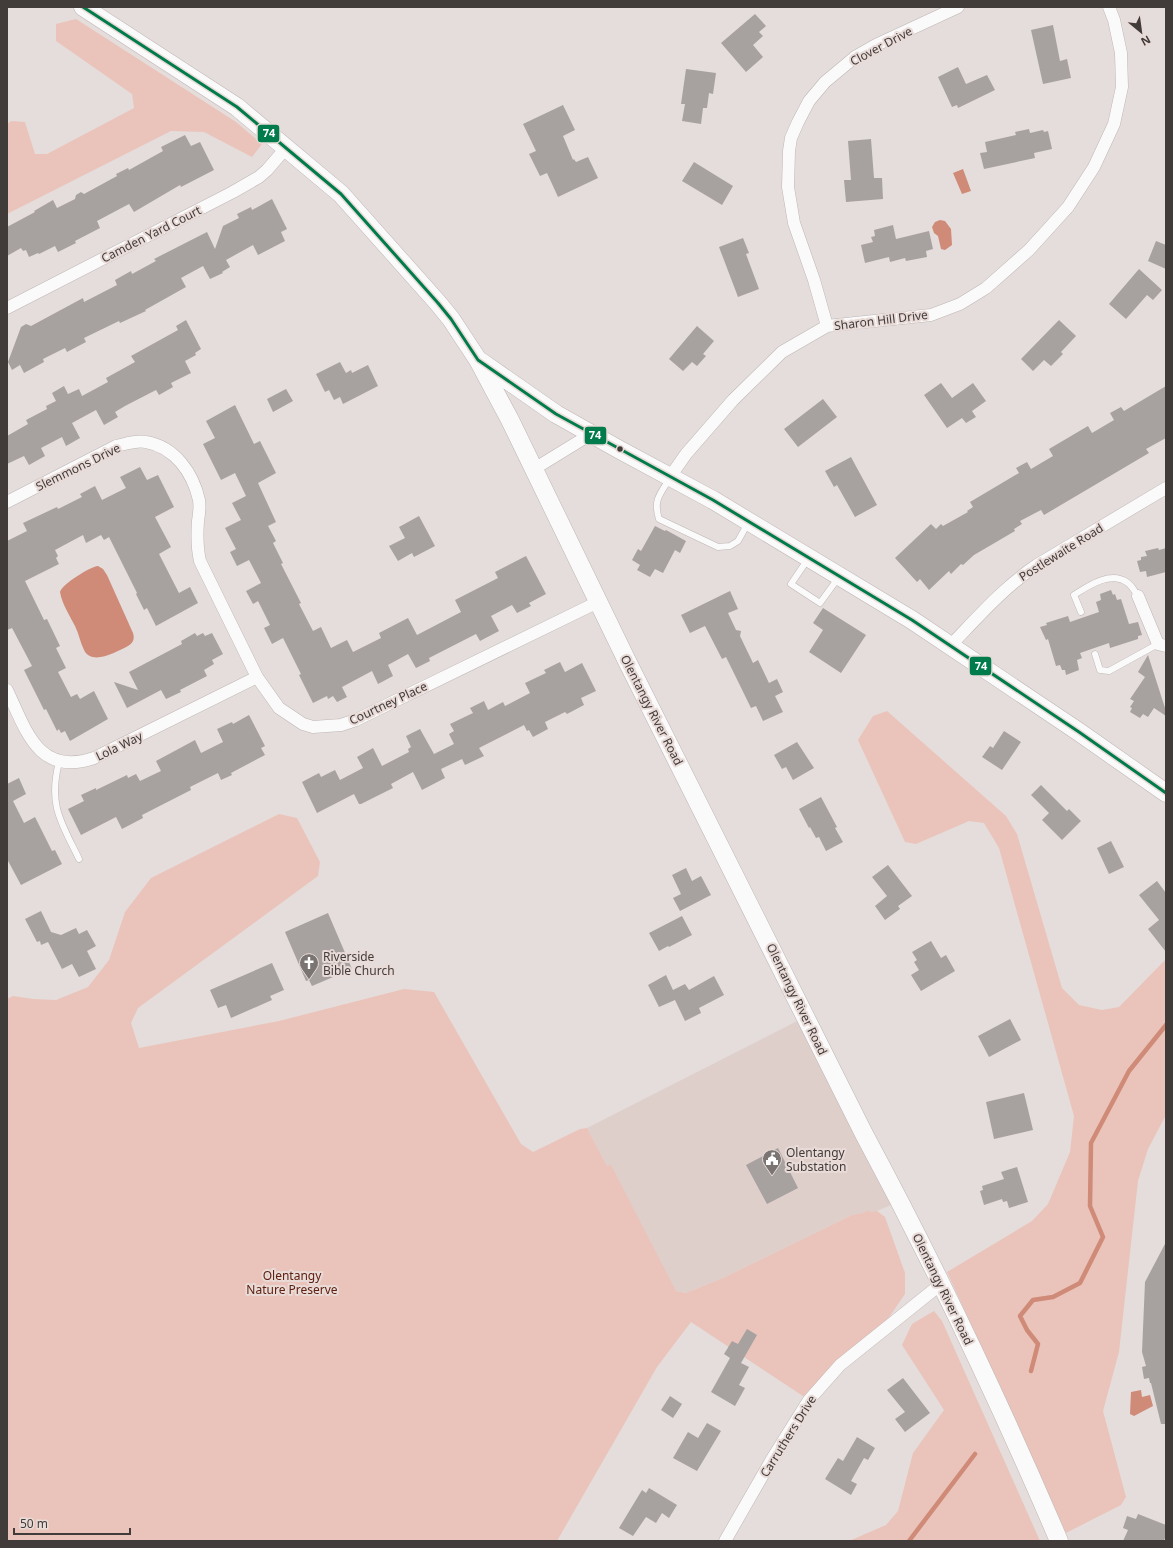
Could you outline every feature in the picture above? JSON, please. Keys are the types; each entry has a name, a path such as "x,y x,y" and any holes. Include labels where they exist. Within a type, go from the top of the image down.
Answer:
{"main road":[{"name":"Olentangy River Road","path":"83,7 237,107 341,194 438,303 451,319 478,360 534,469 598,602 854,1114 962,1325 1059,1541"},
{"path":"478,360 556,414 749,522 912,620 1079,732 1166,793"}],"street":[{"name":"Clover Drive","path":"827,326 814,280 794,223 788,187 789,151 791,138 809,101 824,82 855,57 876,45 958,7"},
{"name":"Sharon Hill Drive","path":"670,477 686,454 733,400 782,352 827,326 931,315 960,304 986,288 1030,250 1068,207 1094,167 1114,124 1122,87 1122,53 1114,20 1109,7"},
{"name":"Camden Yard Court","path":"7,308 246,185 267,170 286,148"},
{"path":"534,469 591,434"},
{"name":"Slemmons Drive","path":"7,502 116,446 131,442 145,442 160,446 173,453"},
{"name":"Courtney Place","path":"173,453 183,464 191,477 199,501 198,548 200,561 257,677 279,708 303,724 313,727 341,725 363,716 598,602"},
{"name":"Postlewaite Road","path":"950,646 999,594 1018,577 1166,488"},
{"path":"1138,596 1162,645"},
{"name":"Lola Way","path":"59,762 83,762 94,758 257,677"},
{"path":"7,690 30,738 47,756 59,762"},
{"name":"Carruthers Drive","path":"725,1541 772,1459 809,1400 840,1365 941,1284"}],"lane":[{"path":"670,477 657,499 655,508 659,519 718,547 730,546 738,541 749,522"},
{"path":"809,558 791,584 820,603 840,576"},
{"path":"1081,612 1074,595 1092,584 1114,578 1128,583 1138,596"},
{"path":"1095,654 1100,670 1109,671 1162,645"},
{"path":"59,762 55,779 56,805 61,821 79,859"}],"shaded area":[{"path":"963,169 971,191 962,194 953,173"},
{"path":"940,220 945,221 951,229 952,245 945,250 941,249 938,236 934,233 932,227 935,222"},
{"path":"98,566 103,569 107,575 133,633 134,639 128,646 111,654 93,657 88,655 84,650 76,629 64,605 60,592 77,576"},
{"path":"805,1017 898,1202 877,1211 852,1215 723,1278 686,1293 672,1290 587,1128"},
{"path":"1141,1390 1142,1397 1150,1395 1153,1406 1134,1416 1130,1414 1131,1392"}],"green space":[{"path":"76,19 236,122 262,144 252,157 204,132 171,131 7,214 7,124 11,121 25,122 35,154 47,154 134,108 132,94 56,41 56,24"},
{"path":"887,711 1006,816 1017,834 1062,988 1079,1005 1102,1010 1119,1007 1166,959 1166,1115 1148,1149 1138,1181 1119,1352 1103,1411 1126,1497 1121,1505 1066,1533 947,1272 1032,1221 1048,1204 1070,1152 1074,1116 999,848 984,823 969,821 916,844 905,842 858,740 873,716"},
{"name":"Olentangy Nature Preserve","path":"279,814 297,818 320,862 318,876 138,1008 131,1023 139,1048 279,1021 404,989 434,992 521,1144 533,1152 580,1129 587,1128 607,1166 611,1165 676,1291 686,1293 723,1278 852,1215 869,1210 870,1212 877,1211 885,1217 905,1273 905,1294 881,1329 809,1400 691,1322 657,1367 557,1541 7,1541 7,999 13,996 56,1000 88,987 109,960 125,912 151,878"},
{"path":"934,1311 942,1321 1040,1541 849,1541 886,1525 898,1511 913,1453 944,1410 902,1345 912,1324"}],"building":[{"path":"755,14 766,26 759,32 763,36 753,45 763,57 746,72 721,43"},
{"path":"1053,25 1060,61 1067,59 1071,78 1043,84 1031,30"},
{"path":"958,67 966,84 987,75 995,90 958,108 957,105 952,107 938,77"},
{"path":"686,69 716,73 713,94 709,93 707,108 703,108 701,124 682,121 685,104 681,104"},
{"path":"563,105 575,130 563,136 573,160 574,159 576,162 588,157 598,178 558,197 547,173 540,176 529,154 536,151 523,124"},
{"path":"1029,129 1030,133 1043,130 1044,132 1048,131 1052,149 1034,153 1035,158 984,169 980,153 987,152 985,142 1016,135 1015,132"},
{"path":"185,135 191,146 200,142 214,170 181,187 180,185 134,212 129,204 97,221 100,228 58,252 55,246 29,257 26,250 23,251 21,248 7,256 7,227 35,212 34,211 53,200 57,208 75,199 76,195 81,192 84,194 117,176 116,174 128,168 129,170 163,151 161,147"},
{"path":"871,139 874,178 882,178 883,199 846,202 844,180 851,180 848,141"},
{"path":"694,162 733,186 722,205 682,181"},
{"path":"272,199 287,229 281,232 285,241 258,255 253,245 226,260 230,267 222,272 223,273 210,279 203,266 181,278 186,287 145,310 146,311 120,323 119,321 84,338 86,342 67,352 65,348 43,359 44,362 24,373 20,365 12,370 8,362 21,327 26,324 31,326 83,298 84,302 117,285 115,280 131,271 132,274 156,261 154,259 207,232 215,249 223,226 239,218 237,214 251,207 252,210"},
{"path":"893,225 896,239 929,231 933,249 926,251 927,257 906,261 905,258 890,262 889,257 865,263 861,245 873,242 871,237 875,236 874,230"},
{"path":"743,238 749,253 746,254 759,289 738,297 719,247"},
{"path":"1156,241 1166,245 1166,269 1148,261"},
{"path":"1139,269 1162,290 1153,300 1147,295 1126,319 1109,304"},
{"path":"186,320 201,349 195,353 196,355 185,361 191,373 171,383 173,387 159,395 156,390 125,406 115,412 118,417 104,425 96,410 72,423 80,438 66,446 62,437 41,448 45,456 29,465 24,456 7,464 7,436 28,424 26,420 47,409 46,406 56,401 52,393 64,386 68,394 79,389 82,396 108,382 106,378 135,362 131,356 178,330 176,326"},
{"path":"1059,320 1076,336 1061,352 1063,354 1051,366 1044,360 1033,371 1021,359"},
{"path":"697,326 714,341 703,354 706,356 697,366 692,362 683,371 669,359"},
{"path":"340,362 346,373 351,370 352,373 368,365 378,386 343,404 340,397 334,400 329,390 325,392 316,374"},
{"path":"941,383 952,398 973,383 986,401 972,411 976,417 966,423 962,418 947,428 924,395"},
{"path":"1166,386 1166,438 1146,449 1149,453 1044,515 1041,510 1020,521 1022,524 1014,529 1015,531 974,555 963,565 961,564 951,574 949,571 929,590 920,579 917,582 895,558 931,524 936,529 941,524 943,526 968,512 967,511 973,507 970,502 1019,473 1016,468 1027,462 1031,469 1053,456 1049,449 1088,426 1092,433 1114,420 1110,413 1121,407 1124,411"},
{"path":"286,389 293,401 273,412 267,399"},
{"path":"823,399 837,417 798,447 784,429"},
{"path":"235,405 254,444 260,441 276,473 258,483 276,522 268,526 276,541 273,543 283,563 281,564 301,603 299,604 313,631 321,627 331,648 347,640 353,652 381,638 379,633 408,618 417,635 461,612 455,600 498,578 495,572 526,556 546,594 529,603 531,606 517,613 512,605 491,616 499,631 480,641 476,634 429,658 430,661 416,668 408,654 388,665 393,676 378,684 372,671 342,687 347,697 337,702 333,696 328,699 327,696 313,703 299,675 301,674 283,638 272,644 264,628 270,625 258,601 253,604 246,591 261,583 249,560 237,566 230,552 236,549 225,528 241,520 232,503 246,496 235,473 221,480 203,444 215,438 206,421"},
{"path":"851,457 877,505 855,517 837,485 834,487 825,471"},
{"path":"140,467 147,480 158,475 174,507 155,517 171,547 159,554 179,593 190,587 198,603 156,626 147,608 144,610 109,537 104,540 101,535 86,543 83,535 55,550 58,556 56,558 59,564 25,581 44,620 47,619 60,646 56,648 66,668 58,672 71,697 77,694 80,699 94,691 108,719 70,741 65,731 61,733 59,729 57,731 46,709 44,710 24,670 32,666 12,628 7,630 7,541 27,531 23,523 57,507 58,509 82,497 80,494 95,486 102,500 126,488 120,477"},
{"path":"419,516 435,546 414,557 412,553 398,561 389,546 405,538 399,527"},
{"path":"655,526 686,541 680,553 675,550 663,573 655,569 650,577 637,570 640,565 632,560 638,549 641,551"},
{"path":"1158,548 1159,550 1166,548 1166,572 1147,577 1146,571 1140,572 1137,561 1141,560 1141,557 1147,556 1145,551"},
{"path":"1111,590 1113,595 1115,594 1117,600 1121,599 1129,624 1138,622 1142,635 1138,636 1138,639 1110,648 1109,643 1080,653 1082,658 1077,660 1079,670 1066,675 1065,670 1062,670 1060,665 1056,666 1048,639 1046,640 1040,627 1047,625 1046,623 1068,616 1070,622 1099,612 1096,602 1101,600 1100,594"},
{"path":"730,591 738,609 728,613 736,630 741,631 740,636 753,663 758,660 769,683 777,679 783,692 775,696 783,712 763,721 756,706 751,708 726,657 722,659 705,626 690,633 681,615"},
{"path":"823,608 866,635 841,673 809,652 823,630 813,623"},
{"path":"195,633 197,636 203,633 205,636 212,633 223,654 212,660 214,664 204,670 207,676 180,690 181,692 166,699 161,690 127,708 114,682 138,690 129,672 182,644 181,641"},
{"path":"1148,655 1166,711 1166,716 1154,708 1148,717 1143,714 1140,718 1130,712 1132,708 1130,707 1134,701 1130,699 1145,677 1138,672"},
{"path":"560,662 565,672 582,663 596,691 581,698 584,705 567,714 565,712 545,722 548,729 533,737 524,725 479,748 484,756 465,765 462,759 441,769 445,778 422,790 413,772 391,784 393,788 361,804 359,804 354,794 317,813 302,782 319,773 321,777 335,770 340,780 363,768 357,757 373,748 382,766 409,752 408,749 411,747 406,736 420,729 434,754 454,744 449,734 454,731 450,724 473,713 470,708 484,701 488,710 503,702 505,706 530,693 525,683 546,673 544,670"},
{"path":"249,715 265,746 261,748 265,755 221,780 218,773 190,787 191,790 142,815 143,818 122,829 116,817 81,835 68,809 84,801 81,795 96,788 96,790 127,775 128,778 136,774 140,781 161,771 156,761 195,740 201,753 223,742 217,729 232,722 233,724"},
{"path":"1004,731 1021,742 1002,770 982,757 990,746 993,748"},
{"path":"797,742 814,768 793,780 786,767 782,769 774,755"},
{"path":"19,778 26,794 13,801 24,823 35,817 52,851 55,850 62,864 21,885 7,859 7,784"},
{"path":"1041,785 1067,811 1069,809 1081,821 1062,840 1042,820 1049,813 1031,795"},
{"path":"821,797 843,842 826,851 819,837 816,838 810,827 809,828 799,809"},
{"path":"1111,841 1124,867 1109,874 1097,848"},
{"path":"888,865 912,896 898,906 900,909 885,920 875,906 887,896 872,877"},
{"path":"686,868 692,881 701,876 711,895 680,911 673,898 681,894 672,875"},
{"path":"1157,881 1166,893 1166,952 1148,929 1159,920 1139,895"},
{"path":"41,911 51,932 61,935 76,928 79,934 87,930 96,946 87,951 96,969 79,977 72,964 62,969 48,942 41,945 40,941 37,942 25,919"},
{"path":"328,913 352,969 312,986 309,980 306,981 285,932"},
{"path":"682,916 692,935 659,951 649,933"},
{"path":"931,941 941,958 946,955 955,971 921,991 911,975 919,970 914,962 917,960 912,952"},
{"path":"272,963 284,990 270,996 272,1000 231,1018 226,1005 218,1008 210,990"},
{"path":"666,975 673,990 685,984 689,990 714,976 724,995 699,1008 701,1013 685,1021 675,1000 659,1007 648,985"},
{"path":"1010,1019 1021,1040 989,1057 978,1036"},
{"path":"1024,1093 1033,1130 994,1139 986,1102"},
{"name":"Olentangy Substation","path":"778,1148 798,1188 767,1204 746,1165"},
{"path":"1017,1167 1028,1202 1009,1208 1007,1201 1003,1202 1002,1199 984,1205 980,1191 983,1190 982,1186 1004,1179 1001,1172"},
{"path":"1166,1242 1166,1424 1161,1424 1151,1383 1149,1378 1144,1379 1142,1367 1146,1366 1142,1352 1145,1282"},
{"path":"747,1329 757,1335 741,1363 749,1367 739,1385 745,1388 735,1406 711,1392 730,1358 724,1354 732,1341 738,1344"},
{"path":"903,1378 930,1413 905,1432 895,1419 905,1412 887,1390"},
{"path":"670,1396 682,1404 673,1418 661,1410"},
{"path":"707,1423 721,1431 697,1471 673,1458 688,1432 698,1438"},
{"path":"857,1437 875,1448 868,1460 864,1458 851,1481 857,1484 851,1495 825,1479 838,1458 843,1461"},
{"path":"649,1488 677,1505 669,1518 662,1513 656,1523 646,1517 633,1536 619,1528 642,1490 646,1493"},
{"path":"1138,1514 1166,1525 1166,1535 1164,1541 1123,1541 1128,1530 1123,1528 1127,1516 1136,1519"}],"waterway":[{"path":"1031,1371 1038,1344 1027,1330 1020,1316 1033,1300 1053,1297 1080,1283 1103,1237 1090,1206 1091,1143 1129,1071 1166,1025"},
{"path":"909,1541 975,1454"}],"transit line":[{"name":"74","path":"83,7 237,107 341,194 438,303 451,319 478,360 556,414 713,500 912,620 1079,732 1166,793"}],"place":[{"name":"Riverside Bible Church","path":"309,980"},
{"name":"Olentangy Substation","path":"772,1176"}]}
